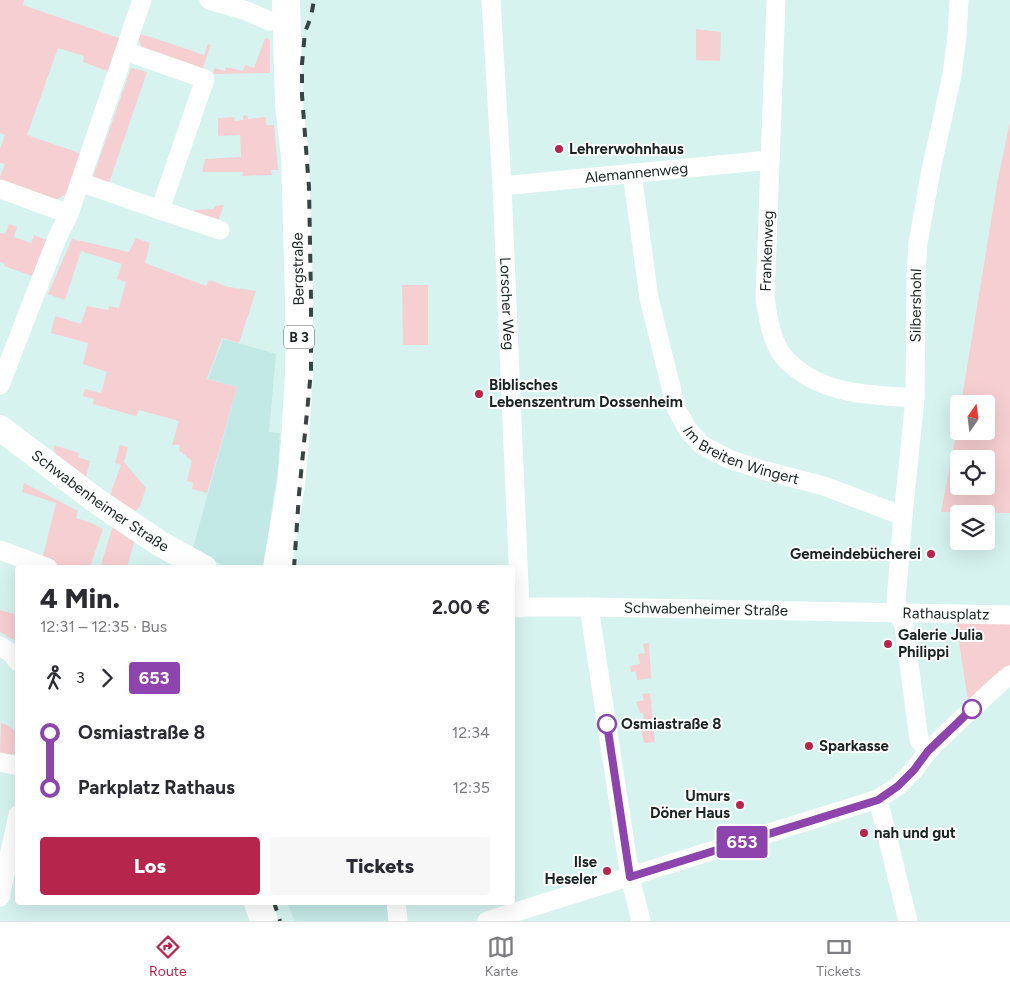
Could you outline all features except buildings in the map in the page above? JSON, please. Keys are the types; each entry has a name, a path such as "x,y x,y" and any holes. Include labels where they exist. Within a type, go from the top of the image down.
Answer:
{"main road":[{"name":"Bergstraße","path":"278,565 291,485 299,373 299,290 295,165 289,105 286,9"},
{"path":"259,905 264,921"}],"street":[{"path":"0,386 57,238 69,214 142,0"},
{"path":"209,0 247,11 268,6 286,9"},
{"name":"Lorscher Weg","path":"491,0 502,186 515,565"},
{"name":"Frankenweg","path":"776,0 765,298 768,320 782,355 794,368 819,384 842,391 868,395 916,398"},
{"name":"Silbershohl","path":"898,613 896,601 903,516 916,398 916,274 918,243 931,170 952,75 959,0"},
{"path":"125,51 205,79 160,210"},
{"name":"Alemannenweg","path":"502,186 770,160"},
{"name":"Im Breiten Wingert","path":"632,173 649,298 676,408 688,430 702,445 729,459 762,470 824,486 903,516"},
{"path":"80,182 220,230"},
{"path":"0,189 69,214"},
{"name":"Schwabenheimer Straße","path":"0,428 98,502 159,544 198,565"},
{"path":"0,550 40,565"},
{"name":"Lorscher Weg","path":"515,578 516,608"},
{"path":"589,607 630,877 641,921"},
{"name":"Schwabenheimer Straße","path":"516,608 589,607 898,613"},
{"name":"Rathausplatz","path":"928,751 919,740 904,626 898,613 1010,615"},
{"path":"0,646 15,659"},
{"path":"487,921 878,800 898,786 914,770 928,751 1010,675"},
{"path":"0,762 15,765"},
{"path":"878,800 908,921"},
{"path":"0,897 15,830"},
{"path":"396,905 398,921"}],"shaded area":[{"path":"0,0 24,0 23,5 122,39 110,72 83,62 84,56 58,48 27,135 82,154 70,192 54,201 0,181 5,164 0,163 0,149 5,135 0,133"},
{"path":"696,29 721,32 720,61 696,60"},
{"path":"139,34 204,55 208,44 211,45 202,70 142,49 138,38"},
{"path":"265,38 270,40 270,73 213,74 214,68 225,71 226,67 243,71 245,65 254,68"},
{"path":"131,68 147,72 109,183 93,177"},
{"path":"247,115 248,119 266,117 266,125 274,125 278,170 271,170 272,175 242,176 243,172 202,172 205,159 241,157 240,135 218,136 218,118 234,117 235,121 243,120 243,116"},
{"path":"1010,122 1010,513 995,513 995,505 950,505 950,512 941,512 950,466 950,495 995,495 995,450 953,450 955,440 995,440 995,395 962,395 998,179"},
{"path":"224,205 217,224 192,215 194,210 214,209 215,206"},
{"path":"9,224 17,227 14,237 31,243 34,235 47,240 35,277 4,266 5,264 0,262 0,233 5,234"},
{"path":"136,238 150,243 145,263 206,286 209,280 228,287 256,291 239,343 222,338 207,379 237,387 207,493 192,489 193,483 187,481 192,461 179,450 180,445 172,445 179,421 139,410 136,416 93,404 94,399 83,396 85,389 101,393 107,372 83,364 88,343 51,333 55,316 81,324 87,306 108,310 109,306 119,308 126,282 117,279 122,264 81,251 65,300 48,294 72,239 129,252"},
{"path":"402,285 428,285 428,345 403,345"},
{"path":"223,339 276,354 269,432 280,433 278,469 263,565 223,565 193,548 237,387 208,379"},
{"path":"54,445 79,453 78,457 90,461 86,477 54,452"},
{"path":"120,445 128,447 124,462 146,488 140,506 134,513 110,495 121,465 115,463"},
{"path":"24,483 78,511 76,518 103,529 91,565 58,565 42,560 56,503 22,492"},
{"path":"113,525 135,539 128,565 101,565"},
{"path":"0,610 15,614 15,641 0,632"},
{"path":"956,622 1010,624 1010,665 968,701"},
{"path":"649,643 651,678 637,680 636,671 631,672 630,666 640,664 638,654 645,653 643,644"},
{"path":"650,693 655,742 644,743 641,728 645,727 643,713 640,713 636,702 644,700 642,694"},
{"path":"1,723 15,731 15,754 0,755"},
{"path":"288,905 389,905 392,921 295,921"}],"railway":[{"path":"294,565 311,371 309,188 302,95 302,64 305,32 311,17 314,0"},
{"path":"275,905 280,921"}],"bus line":[{"name":"653","path":"607,724 630,877 878,800 898,786 914,770 928,751 972,709"}],"place":[{"name":"Lehrerwohnhaus","path":"559,149"},
{"name":"Biblisches Lebenszentrum Dossenheim","path":"479,394"},
{"name":"Gemeindebücherei","path":"931,554"},
{"name":"Galerie Julia Philippi","path":"888,644"},
{"name":"Osmiastraße 8","path":"607,724"},
{"name":"Sparkasse","path":"809,746"},
{"name":"Umurs Döner Haus","path":"740,805"},
{"name":"nah und gut","path":"864,833"},
{"name":"Ilse Heseler","path":"607,871"}]}
